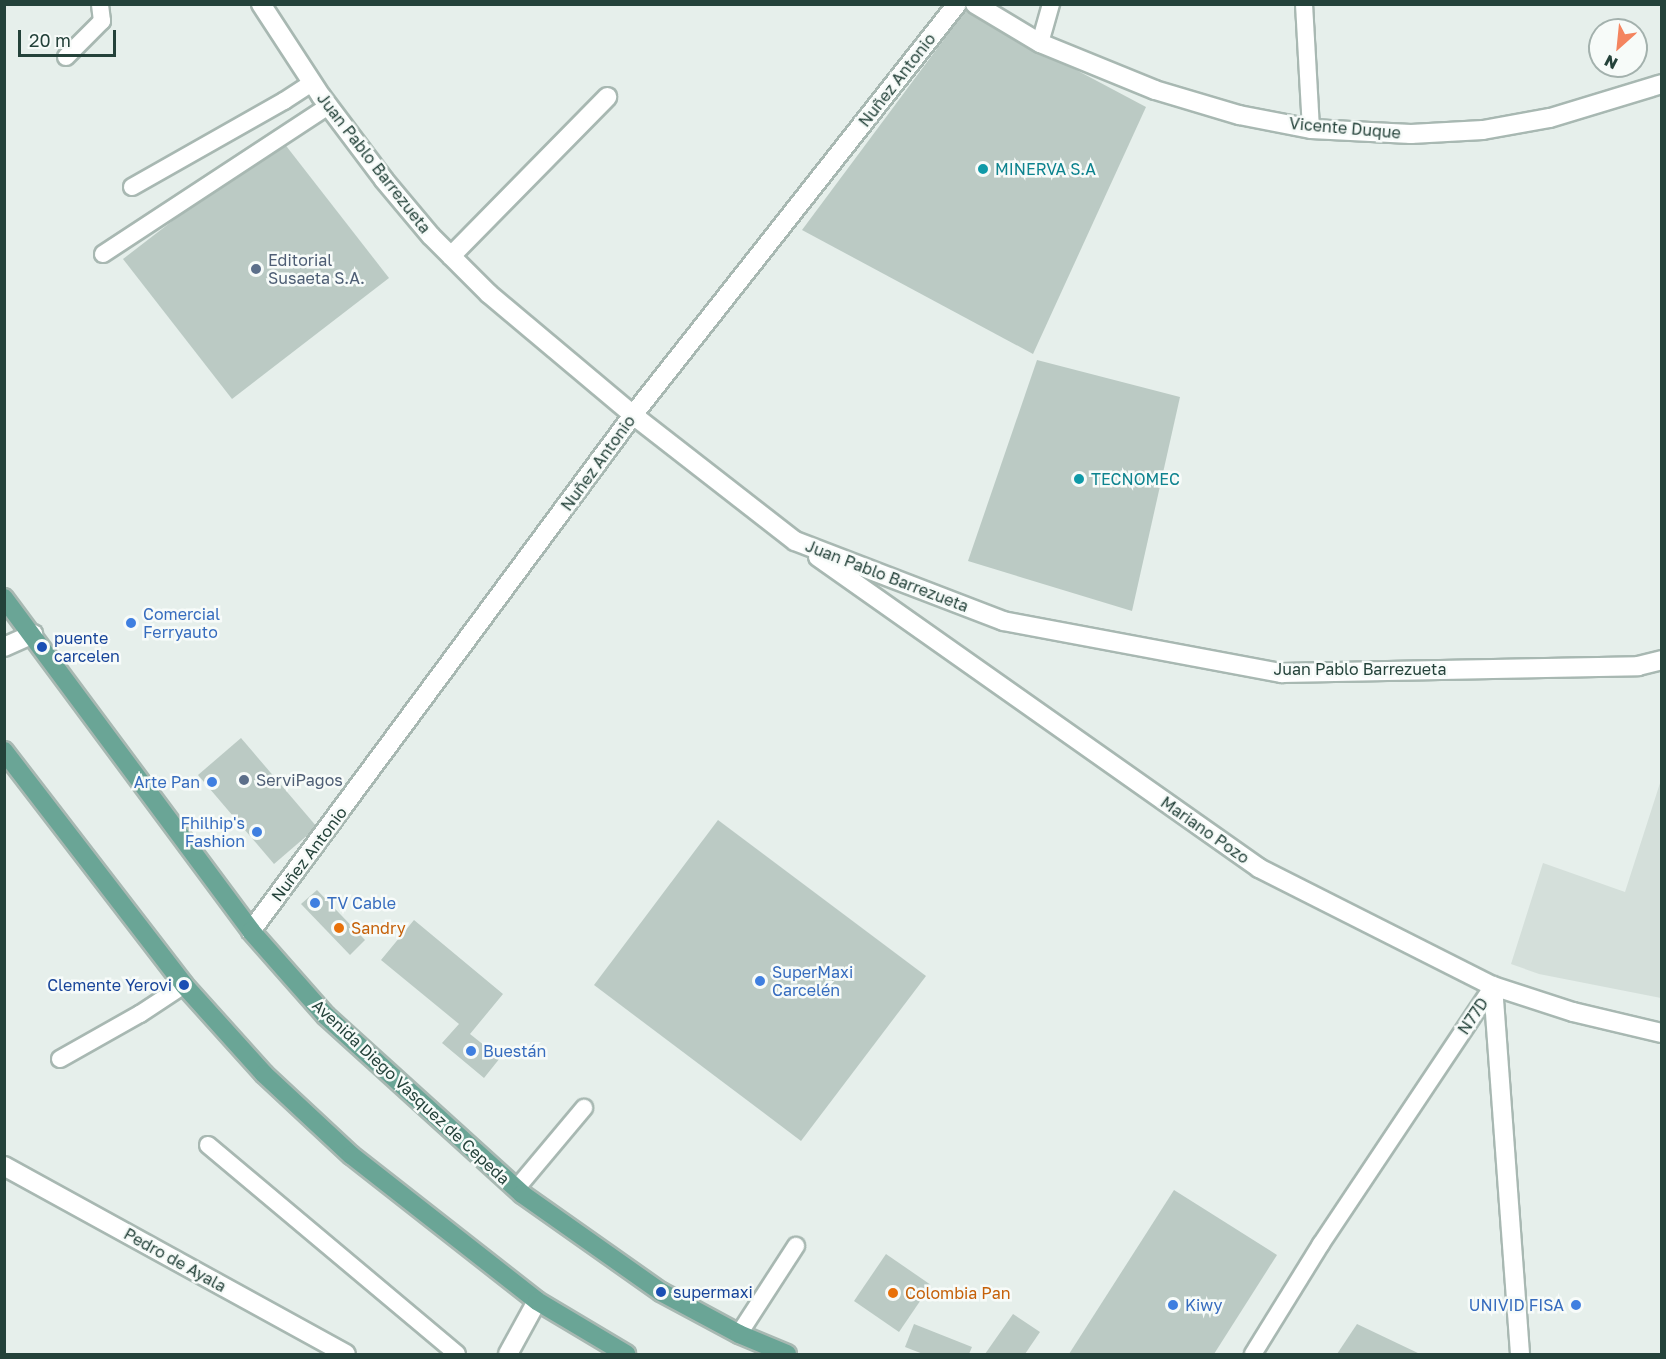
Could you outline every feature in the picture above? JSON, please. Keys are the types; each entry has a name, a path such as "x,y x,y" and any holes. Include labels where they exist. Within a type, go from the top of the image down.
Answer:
{"main road":[{"name":"Avenida Diego Vasquez de Cepeda","path":"4,598 33,633 251,931 327,1016 516,1189 661,1292 739,1334 787,1354"},
{"path":"4,751 184,985 264,1074 351,1155 537,1301 626,1354"}],"street":[{"name":"Juan Pablo Barrezueta","path":"261,4 328,106 384,180 451,256 497,301 633,415 795,541 1003,621 1282,673 1638,666 1662,660"},
{"name":"Nuñez Antonio","path":"251,931 633,415 957,4"},
{"name":"Vicente Duque","path":"975,4 1040,43 1155,90 1239,115 1311,129 1411,134 1483,130 1550,118 1662,84"},
{"path":"451,256 607,97"},
{"name":"Mariano Pozo","path":"795,541 1259,868 1493,986 1573,1012 1662,1033"},
{"path":"4,647 33,633"},
{"name":"N77D","path":"1493,986 1520,1354"},
{"name":"Pedro de Ayala","path":"4,1166 346,1354"},
{"path":"508,1354 537,1301"}],"lane":[{"path":"66,57 99,25 102,14 100,4"},
{"path":"1040,43 1051,4"},
{"path":"1304,4 1311,129"},
{"path":"132,187 284,101 312,82"},
{"path":"103,254 328,106"},
{"path":"60,1059 140,1014 184,985"},
{"name":"N77D","path":"1252,1354 1321,1244 1493,986"},
{"path":"516,1189 584,1108"},
{"path":"208,1145 456,1354"},
{"path":"739,1334 796,1246"}],"shaded area":[{"path":"1661,780 1661,998 1539,974 1511,964 1543,863 1625,892"}],"building":[{"name":"MINERVA S.A","path":"965,11 1146,107 1033,354 802,230"},
{"name":"Editorial Susaeta S.A.","path":"280,138 389,278 232,399 123,259"},
{"name":"TECNOMEC","path":"1037,360 1180,397 1132,611 968,561"},
{"path":"241,738 317,827 274,864 198,775"},
{"name":"SuperMaxi Carcelén","path":"718,820 926,976 801,1141 594,985"},
{"name":"Sandry","path":"317,890 365,940 350,955 301,904"},
{"path":"414,920 503,994 470,1034 500,1058 484,1078 442,1043 459,1024 381,960"},
{"name":"Kiwy","path":"1174,1190 1277,1255 1214,1354 1069,1354"},
{"name":"Colombia Pan","path":"886,1254 931,1285 899,1332 854,1301"},
{"path":"1013,1314 1040,1332 1025,1354 985,1354"},
{"path":"914,1324 972,1347 969,1354 923,1354 905,1347"},
{"path":"1357,1324 1420,1354 1337,1354"}],"place":[{"name":"MINERVA S.A","path":"983,169"},
{"name":"Editorial Susaeta S.A.","path":"256,269"},
{"name":"TECNOMEC","path":"1079,479"},
{"name":"Comercial Ferryauto","path":"131,623"},
{"name":"puente carcelen","path":"42,647"},
{"name":"ServiPagos","path":"244,780"},
{"name":"Arte Pan","path":"212,782"},
{"name":"Fhilhip's Fashion","path":"257,832"},
{"name":"TV Cable","path":"315,903"},
{"name":"Sandry","path":"339,928"},
{"name":"SuperMaxi Carcelén","path":"760,981"},
{"name":"Clemente Yerovi","path":"184,985"},
{"name":"Buestán","path":"471,1051"},
{"name":"supermaxi","path":"661,1292"},
{"name":"Colombia Pan","path":"893,1293"},
{"name":"Kiwy","path":"1173,1305"},
{"name":"UNIVID FISA","path":"1576,1305"}]}
